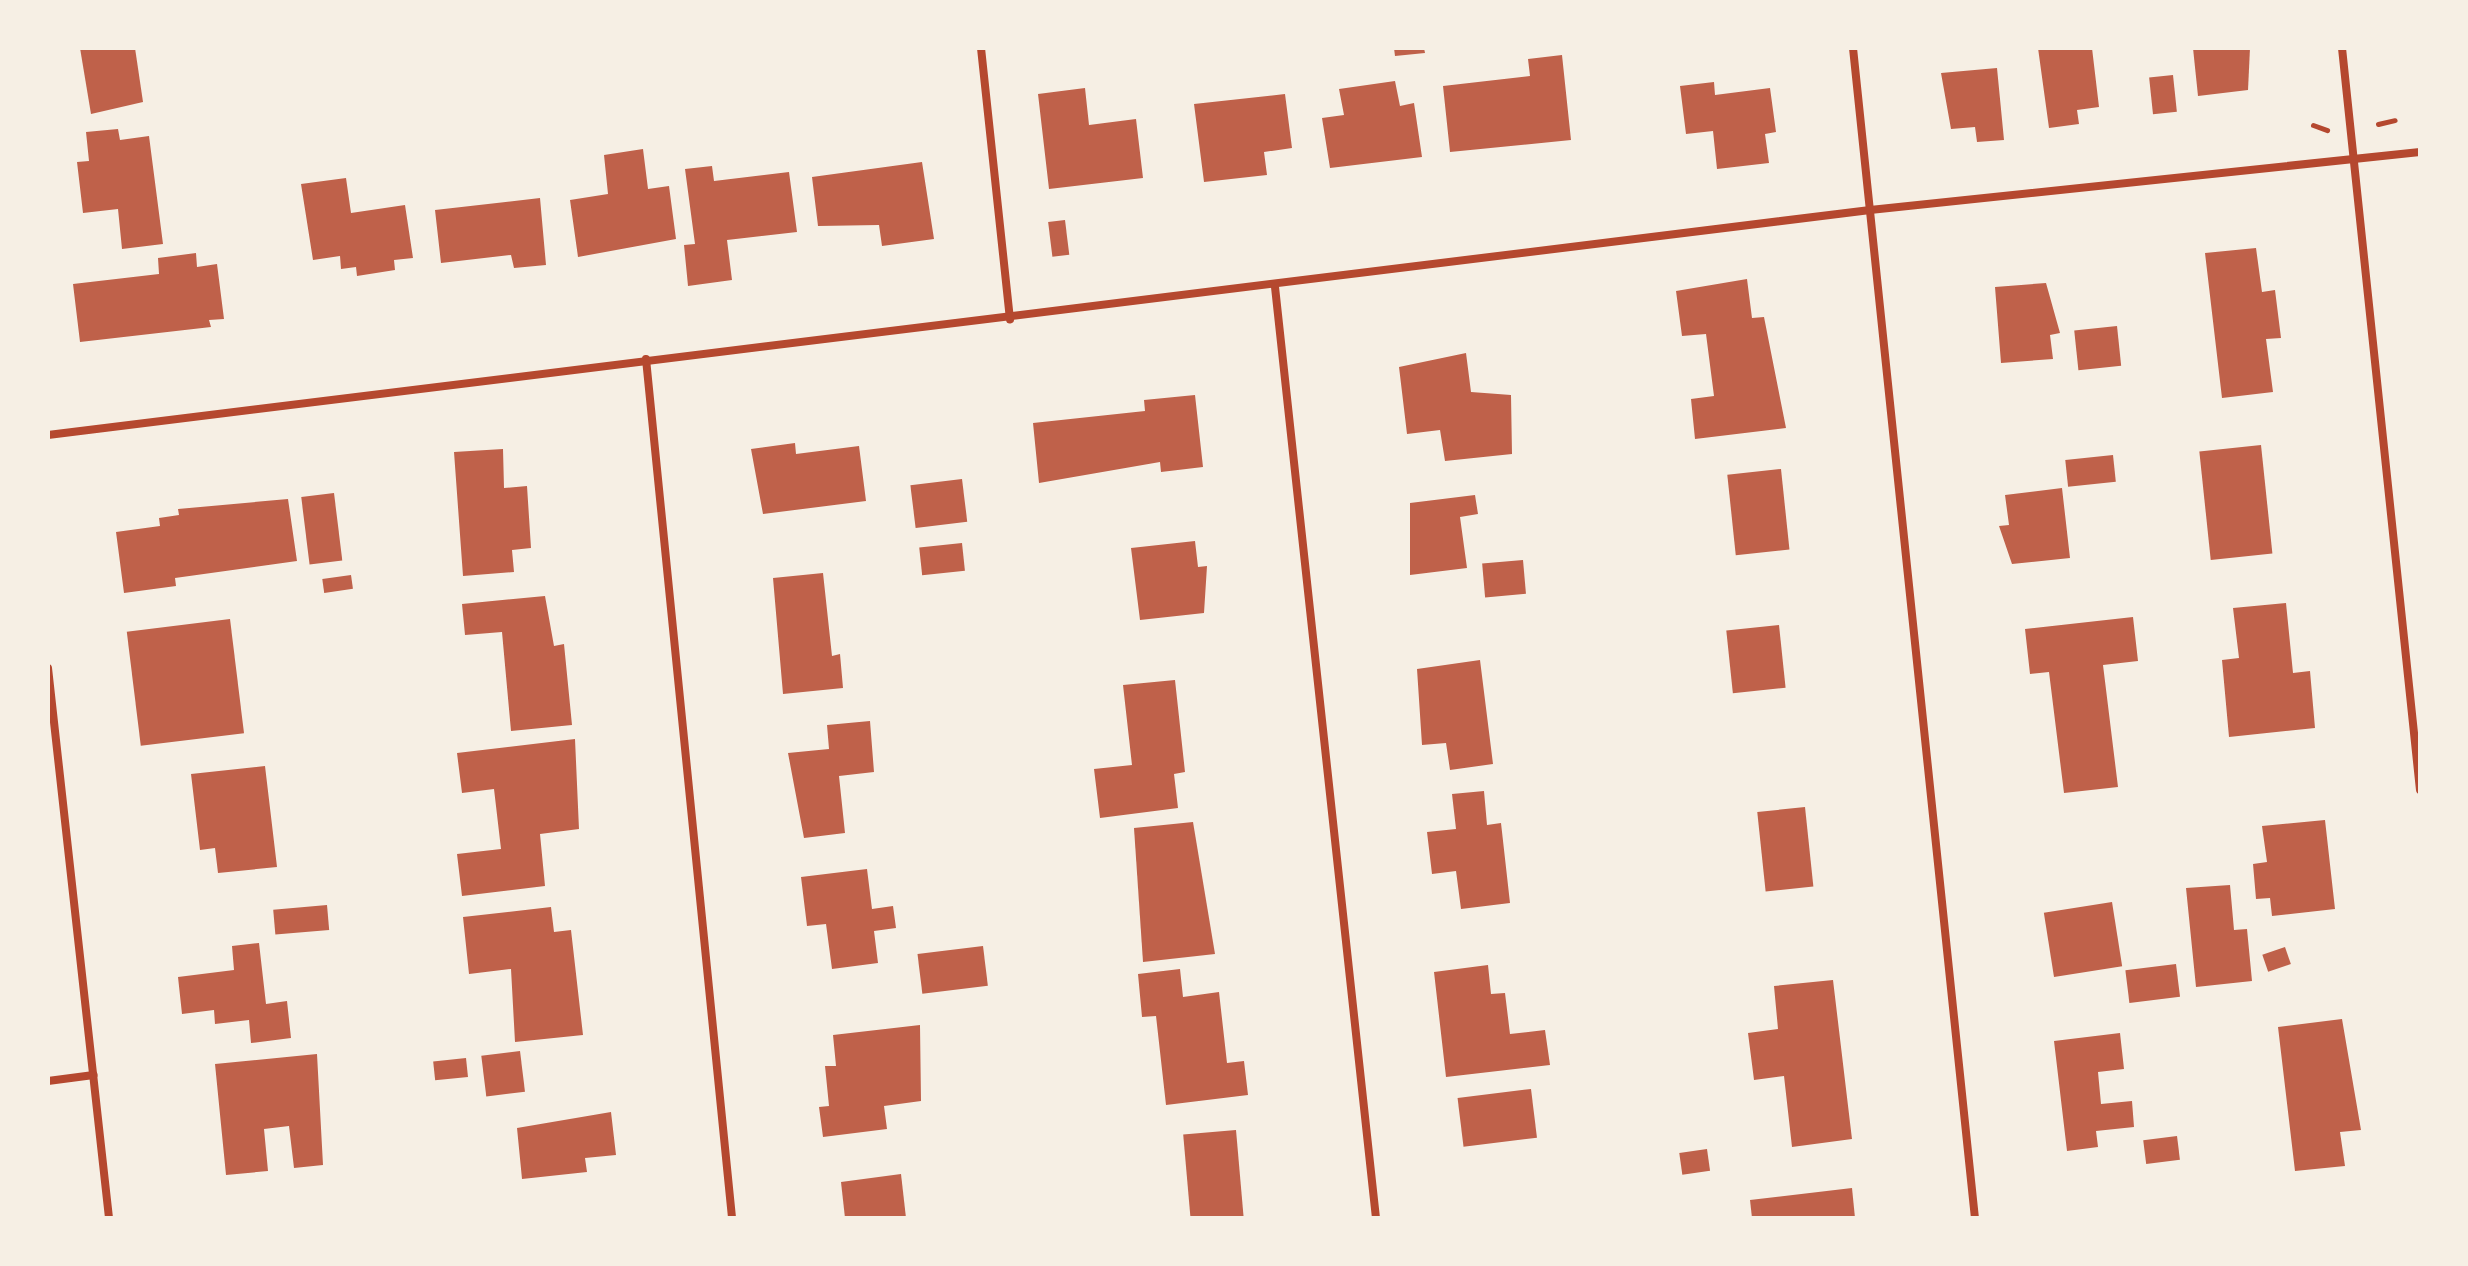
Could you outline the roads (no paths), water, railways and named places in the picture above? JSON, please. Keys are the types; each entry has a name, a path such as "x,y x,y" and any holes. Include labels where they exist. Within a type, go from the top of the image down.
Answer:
{"street":[{"path":"981,48 1010,319"},
{"path":"1853,48 1975,1218"},
{"path":"2342,48 2420,790"},
{"path":"48,435 646,359 1275,287 1870,210 2420,152"},
{"path":"1275,287 1376,1218"},
{"path":"646,359 732,1218"},
{"path":"48,668 109,1218"},
{"path":"48,1081 94,1075"}]}
